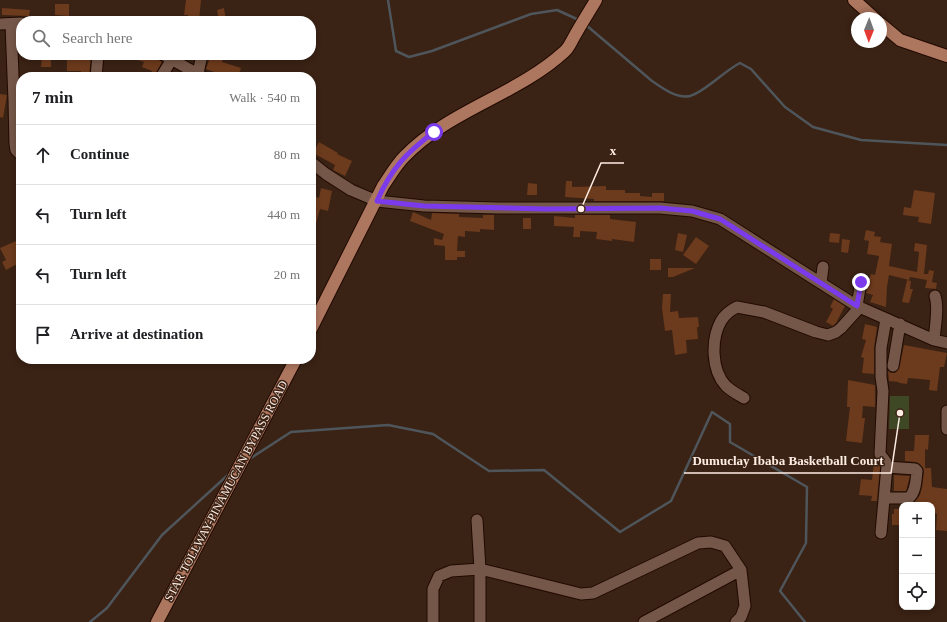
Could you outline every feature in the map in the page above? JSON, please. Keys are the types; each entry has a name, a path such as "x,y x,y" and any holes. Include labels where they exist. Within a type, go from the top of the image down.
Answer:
{"main road":[{"path":"316,319 392,171 404,157 417,145 447,123 544,68 566,51 596,0"},
{"path":"854,0 867,12"},
{"path":"887,29 900,40 947,56"},
{"name":"STAR TOLLWAY-PINAMUCAN BYPASS ROAD","path":"157,622 293,364"}],"street":[{"path":"11,24 16,150"},
{"path":"96,72 98,60"},
{"path":"163,72 167,60"},
{"path":"173,60 192,72"},
{"path":"198,72 201,60"},
{"path":"316,166 351,190 377,201 424,206 530,209 660,208 692,211 720,219 858,307 943,340"},
{"path":"822,283 823,267"},
{"path":"744,398 726,387 719,375 714,355 716,334 721,320 728,312 737,307 764,312 816,332 828,335 841,328 858,307 861,282"},
{"path":"935,296 943,340"},
{"path":"881,533 887,467 886,462 880,454 882,391 881,348 886,319"},
{"path":"893,366 900,324"},
{"path":"947,411 947,429"},
{"path":"884,498 909,498 913,493 917,471 915,469 887,467"},
{"path":"477,520 480,569 480,622"},
{"path":"433,622 433,589 439,576 451,570 480,569 581,594 594,593 698,543 711,542 725,546 741,570 745,606 741,617 736,622"},
{"path":"644,622 741,570"}],"green space":[{"path":"890,396 909,396 909,429 889,429"}],"building":[{"path":"186,0 201,0 199,16 184,15"},
{"path":"55,4 69,4 69,16 55,15"},
{"path":"2,8 30,10 29,16 2,15"},
{"path":"224,8 225,16 218,16 217,10"},
{"path":"42,60 51,60 51,67 41,67"},
{"path":"67,60 91,60 89,72 67,71"},
{"path":"138,60 158,60 162,62 157,72 152,72 142,67 144,62"},
{"path":"209,60 223,60 222,62 241,68 240,72 214,72 206,69"},
{"path":"0,94 7,95 3,118 0,117"},
{"path":"319,142 338,153 337,154 352,161 345,176 333,170 335,165 316,155 316,148"},
{"path":"566,181 572,181 572,187 606,186 606,190 625,190 625,193 640,193 640,196 652,197 652,193 664,193 664,201 594,201 594,199 565,197"},
{"path":"528,183 537,184 537,195 527,195"},
{"path":"321,188 332,191 328,211 320,209 316,223 316,197 319,198"},
{"path":"914,190 935,193 931,224 918,222 919,217 903,215 904,207 911,208"},
{"path":"413,212 431,220 432,213 459,214 459,217 483,218 483,215 494,215 494,230 480,229 480,232 465,231 465,237 458,236 457,251 465,251 465,257 457,257 457,260 445,260 445,246 434,245 434,238 442,240 444,234 410,221"},
{"path":"575,215 610,215 610,219 636,222 634,242 612,239 612,241 596,239 597,232 580,231 580,237 573,237 574,227 554,226 554,216 575,218"},
{"path":"523,218 531,218 531,229 523,229"},
{"path":"866,230 875,232 874,236 881,237 880,242 892,244 889,266 917,272 919,252 914,251 915,243 927,245 924,274 928,274 929,270 934,271 932,282 937,283 936,289 925,288 927,280 910,277 909,280 889,275 886,307 870,302 873,295 866,293 871,274 875,275 879,256 867,254 869,241 864,240"},
{"path":"678,233 687,235 683,252 675,250"},
{"path":"830,233 840,234 839,243 829,242"},
{"path":"696,237 709,246 696,264 683,255"},
{"path":"842,239 850,240 848,253 841,252"},
{"path":"16,241 16,265 6,270 2,262 6,260 0,248"},
{"path":"650,259 661,259 661,270 650,270"},
{"path":"668,268 695,268 673,277 668,277"},
{"path":"907,280 911,281 910,289 913,289 909,303 902,302"},
{"path":"663,294 671,294 670,312 678,311 679,318 698,317 698,339 686,340 687,353 675,355 672,330 665,331 662,308"},
{"path":"834,299 845,306 833,326 826,322 833,309 830,307"},
{"path":"865,324 877,327 874,348 874,374 862,373 864,358 861,357 866,340 862,339"},
{"path":"904,345 947,353 944,367 940,367 937,391 929,390 930,380 908,378 907,384 889,381 888,371 895,373 899,369"},
{"path":"848,380 875,385 875,407 863,406 862,418 865,418 862,443 846,441 850,407 847,407"},
{"path":"915,435 929,435 928,450 925,449 925,468 931,468 932,487 947,489 947,531 936,530 937,514 935,514 935,502 915,502 920,495 924,472 920,464 905,461 905,451 914,451"},
{"path":"874,462 877,462 880,467 877,501 871,501 872,496 859,495 861,479 872,480"},
{"path":"894,475 910,476 906,491 894,491"},
{"path":"894,509 899,509 899,525 892,525 892,514 894,514"}],"waterway":[{"path":"388,0 396,51 409,57 432,51 531,14 557,10 579,20"},
{"path":"586,25 652,81 665,90 680,96 685,97 696,94 740,63 751,69 785,107 813,127 861,140 947,145"},
{"path":"248,460 291,432 388,425 433,434 489,471 544,470 620,532 671,501 712,412 730,424 730,442 807,487 806,543 780,591 805,622"},
{"path":"90,622 107,608 162,535 230,473"}],"place":[{"name":"x","path":"581,209"},
{"name":"Dumuclay Ibaba Basketball Court","path":"900,413"}],"route":[{"path":"434,132 404,157 392,171 383,186 377,201 424,206 546,209 660,208 692,211 720,219 857,306 861,282"}]}
